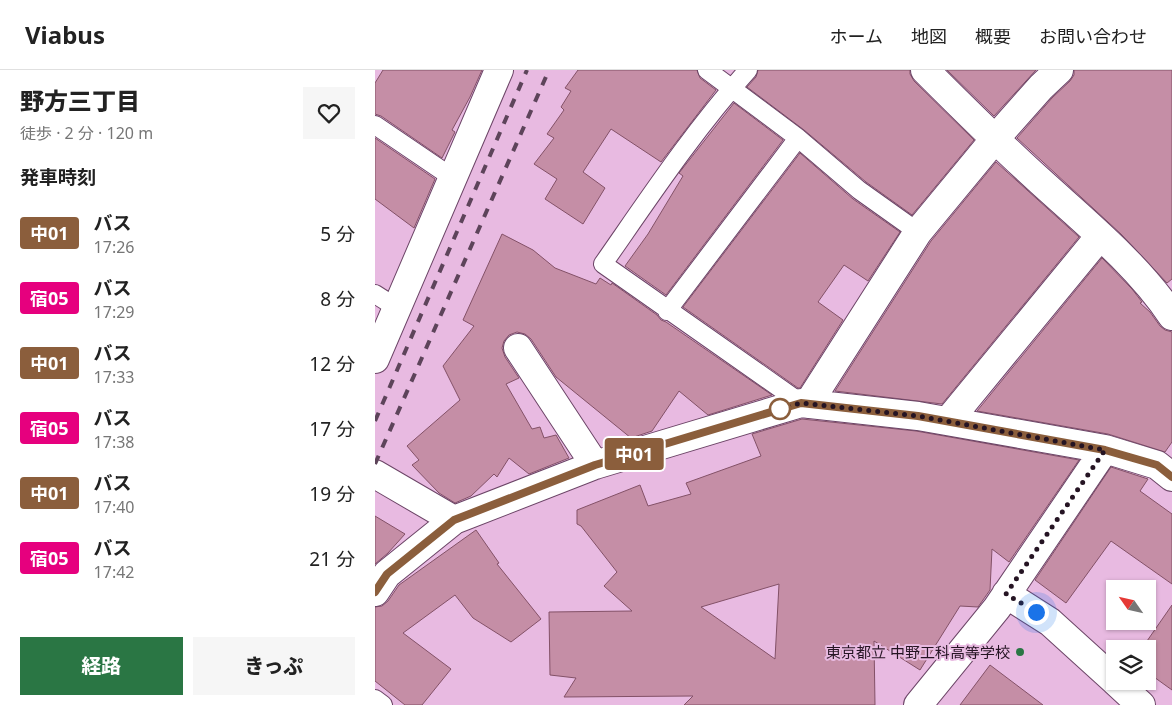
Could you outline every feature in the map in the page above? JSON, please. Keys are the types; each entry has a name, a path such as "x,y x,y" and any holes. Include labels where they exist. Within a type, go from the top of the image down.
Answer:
{"street":[{"path":"375,359 386,301 453,178 499,70"},
{"path":"925,70 994,140 1100,236 1161,299 1172,316"},
{"path":"805,404 918,232 994,140 1041,87 1059,70"},
{"path":"948,421 1100,236"},
{"path":"518,348 595,465"},
{"path":"375,592 387,574 454,520 595,465 805,404 918,416 1105,450 1157,465 1172,477"},
{"path":"918,705 997,608 1105,450"},
{"path":"375,474 454,520"},
{"path":"1006,594 1050,622 1106,673"},
{"path":"1125,690 1141,705"}],"lane":[{"path":"707,70 797,138 859,190 918,232"},
{"path":"748,70 673,164 603,264 667,311 805,404"},
{"path":"375,125 453,178"},
{"path":"667,311 797,138"},
{"path":"375,699 383,705"}],"building":[{"path":"383,70 482,70 452,130 455,132 442,158 381,116 375,114 375,83"},
{"path":"578,70 697,70 700,78 716,90 661,162 611,129 583,172 605,188 583,224 545,199 557,179 534,164 554,138 547,134 564,110 561,107 571,91 565,88"},
{"path":"758,70 910,70 914,81 974,140 912,215 866,182 804,130 747,87 756,77"},
{"path":"947,70 1036,70 994,116"},
{"path":"1074,70 1172,70 1172,279 1167,283 1121,234 1017,138 1052,98 1070,81 1074,75"},
{"path":"734,103 783,140 666,295 625,266 648,234 683,176 679,173"},
{"path":"375,138 435,179 414,228 375,199"},
{"path":"800,153 853,199 900,232 868,281 844,265 818,302 843,320 800,388 798,388 683,307"},
{"path":"996,162 1079,237 942,404 835,391 931,241"},
{"path":"502,234 533,250 555,268 596,284 600,278 611,285 612,283 657,315 661,320 772,395 708,415 679,391 652,431 631,438 556,377 531,339 525,334 517,332 509,335 504,341 502,348 505,357 519,378 506,384 532,429 540,427 544,438 556,435 569,458 529,474 509,458 497,477 494,474 471,496 455,503 439,493 412,465 419,460 407,446 460,400 443,366 474,326 463,320"},
{"path":"1102,258 1132,289 1142,302 1140,303 1150,312 1160,326 1172,332 1172,442 1165,452 1108,434 977,411"},
{"path":"802,419 916,431 1079,460 1009,562 992,549 990,590 978,607 960,606 920,670 874,641 875,705 684,705 693,696 564,697 576,678 550,675 549,612 632,611 604,586 617,572 581,526 577,524 577,510 640,485 648,506 691,494 686,483 761,456 752,434","holes":["779,584 775,659 701,607"]},
{"path":"1111,467 1148,479 1140,491 1172,514 1172,584 1111,541 1066,603 1035,580"},
{"path":"375,516 405,534 375,564"},
{"path":"476,530 499,563 497,564 541,619 511,642 473,618 455,595 403,633 451,669 422,705 405,705 375,681 375,607 382,606 388,601 399,585"},
{"path":"1172,605 1172,690 1156,678 1156,640 1148,640"},
{"path":"990,665 1043,705 960,705"}],"railway":[{"path":"375,421 527,70"},
{"path":"375,464 549,70"}],"bus line":[{"name":"中01","path":"375,592 387,574 454,520 595,465 801,403 918,416 1105,450 1157,465 1172,477"}],"place":[{"name":"東京都立 中野工科高等学校","path":"1020,652"}],"route":[{"path":"780,409 801,403 918,416 1105,450 1006,594 1036,612"}]}
